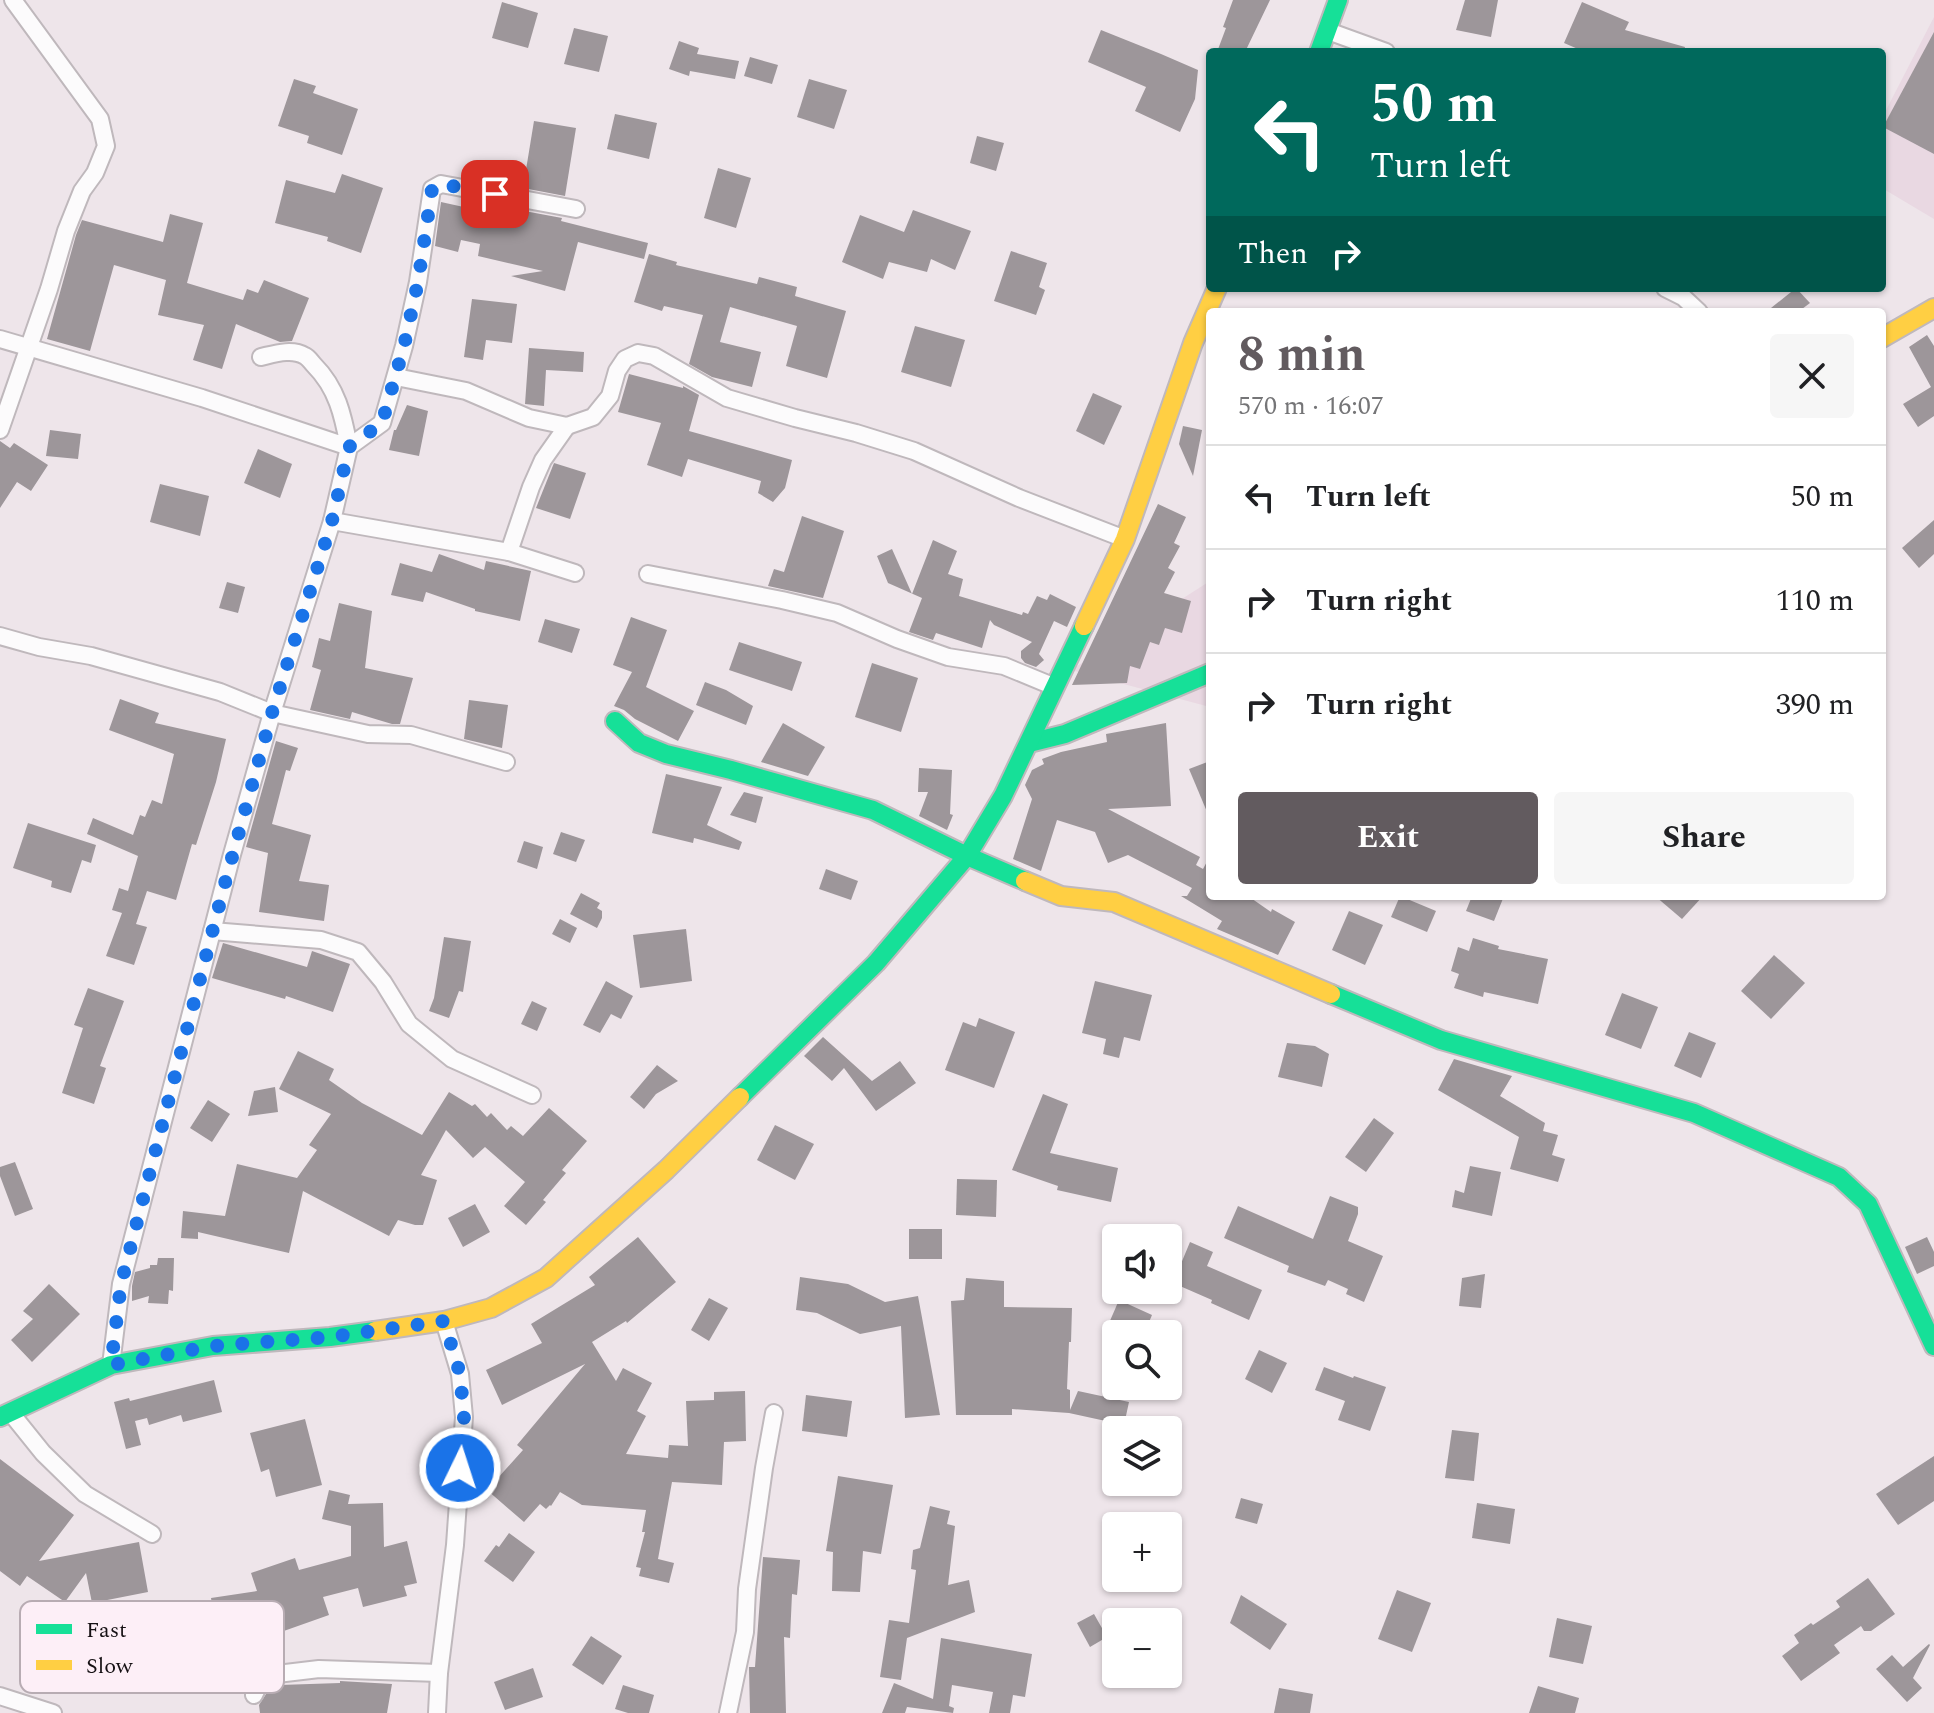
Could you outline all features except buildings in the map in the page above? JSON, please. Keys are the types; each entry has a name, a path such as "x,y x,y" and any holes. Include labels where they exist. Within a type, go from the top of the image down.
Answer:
{"main road":[{"path":"1321,48 1338,0"},
{"path":"1886,336 1934,308"},
{"path":"5,1415 111,1365 213,1346 330,1337 444,1321 491,1308 546,1278 666,1170 876,963 967,856 1003,796 1125,539 1206,313"},
{"path":"1029,743 1065,734 1206,675"},
{"path":"615,721 639,743 666,754 873,810 967,856 1061,896 1114,902 1441,1040 1694,1113 1839,1177 1868,1204 1934,1346"}],"street":[{"path":"0,430 66,231 82,191 95,173 106,146 100,119 13,0"},
{"path":"1328,31 1375,48"},
{"path":"349,447 382,423 418,282 432,189 441,184 576,209"},
{"path":"1673,292 1695,308"},
{"path":"0,339 202,398 349,447"},
{"path":"111,1365 121,1284 212,931 272,713 332,521 349,447 334,390 319,370 304,355 285,352 261,357"},
{"path":"396,377 466,391 529,418 567,426 593,417 610,396 617,371 625,359 638,353 654,356 727,398 914,451 1019,498 1125,539"},
{"path":"509,552 543,460 567,426"},
{"path":"332,521 509,552 575,573"},
{"path":"648,574 837,613 948,657 1004,666 1055,687"},
{"path":"0,636 91,656 220,692 272,713 368,734 411,735 506,762"},
{"path":"212,931 321,940 358,952 383,982 409,1024 441,1051 452,1059 532,1095"},
{"path":"437,1713 455,1545 464,1417 460,1374 444,1321"},
{"path":"728,1713 745,1632 747,1589 774,1413"},
{"path":"5,1415 85,1494 152,1534"},
{"path":"284,1673 319,1669 439,1673"},
{"path":"0,1696 53,1713"}],"shaded area":[{"path":"1934,17 1934,219 1886,190 1886,110"},
{"path":"1206,584 1206,706 1071,670"}],"traffic: fast":[{"path":"1320,48 1338,0"},
{"path":"740,1097 876,963 967,856 1003,796 1084,626"},
{"path":"1029,743 1065,734 1206,675"},
{"path":"615,721 639,743 666,754 873,810 1025,881"},
{"path":"1331,994 1441,1040 1694,1113 1839,1177 1868,1204 1934,1346"},
{"path":"0,1417 111,1365 213,1346 375,1331"}],"traffic: slow":[{"path":"1208,308 1215,292"},
{"path":"1886,336 1934,308"},
{"path":"1084,626 1125,539 1206,313"},
{"path":"1025,881 1061,896 1114,902 1331,994"},
{"path":"375,1331 444,1321 491,1308 546,1278 666,1170 740,1097"}],"route":[{"path":"460,1468 464,1417 460,1374 444,1321 330,1337 213,1346 111,1365 121,1284 231,858 332,521 349,447 382,423 396,377 418,282 432,189 441,184 495,194"}]}
